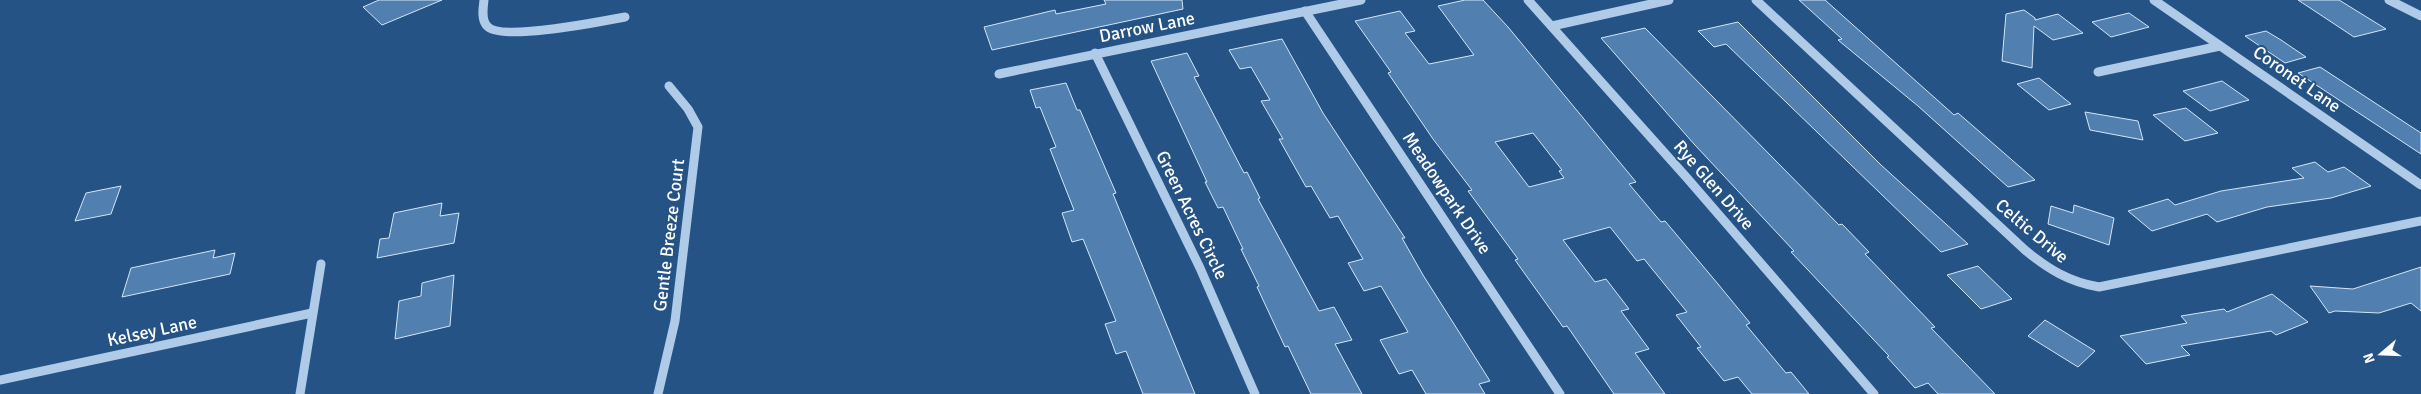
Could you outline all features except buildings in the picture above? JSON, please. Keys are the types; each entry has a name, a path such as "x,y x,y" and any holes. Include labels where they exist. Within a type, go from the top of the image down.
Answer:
{"street":[{"path":"484,0 483,11 486,25 491,29 503,32 530,31 625,17"},
{"name":"Darrow Lane","path":"999,74 1361,0"},
{"name":"Rye Glen Drive","path":"1528,0 1694,186 1874,394"},
{"path":"1552,26 1669,0"},
{"name":"Celtic Drive","path":"1756,0 2025,250 2057,275 2076,284 2099,287 2421,221"},
{"name":"Coronet Lane","path":"2154,0 2421,185"},
{"path":"2389,0 2421,16"},
{"name":"Meadowpark Drive","path":"1305,11 1508,313 1560,394"},
{"path":"2098,72 2220,46"},
{"name":"Green Acres Circle","path":"1096,53 1200,268 1255,394"},
{"name":"Gentle Breeze Court","path":"658,394 675,321 698,127 688,109 670,86"},
{"path":"300,394 321,264"},
{"name":"Kelsey Lane","path":"0,380 312,314"}]}
